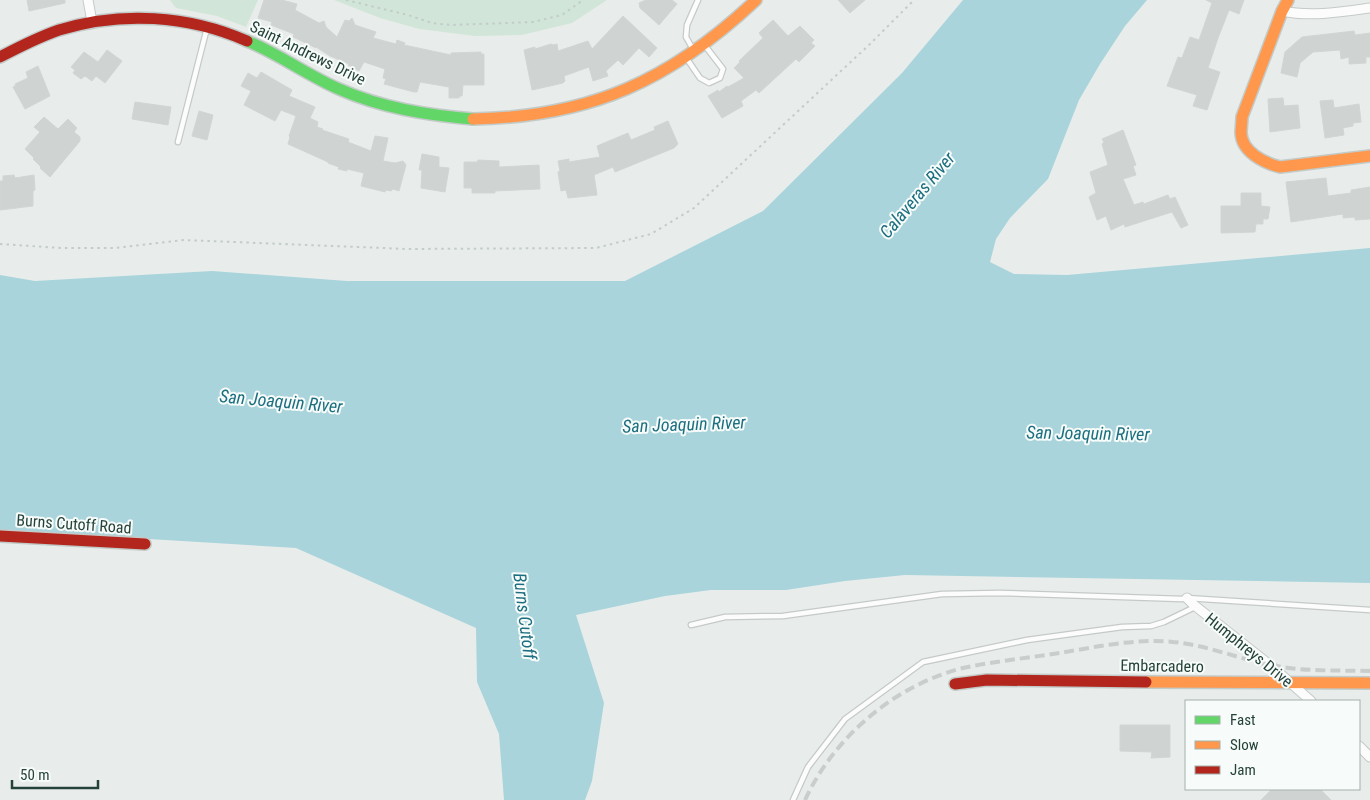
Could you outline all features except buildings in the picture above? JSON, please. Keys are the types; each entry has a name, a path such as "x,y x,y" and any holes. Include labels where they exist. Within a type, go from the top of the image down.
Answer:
{"street":[{"path":"88,0 92,22"},
{"name":"Saint Andrews Drive","path":"0,57 43,36 92,22 124,18 179,20 233,34 260,46 320,81 380,104 443,117 475,119 533,116 596,102 655,77 705,45 729,26 756,0"},
{"path":"1370,8 1299,14 1285,5 1242,117 1241,135 1251,153 1261,161 1280,167 1370,156"},
{"name":"Burns Cutoff Road","path":"0,536 145,544"},
{"name":"Humphreys Drive","path":"1187,598 1195,607 1270,665 1310,700"},
{"name":"Embarcadero","path":"955,684 986,680 1370,684"},
{"path":"1360,747 1370,756"}],"lane":[{"path":"698,0 687,24 686,37 694,67 700,78 709,83 720,78 723,69 705,45"},
{"path":"178,142 187,114 208,26"},
{"path":"691,625 725,617 783,616 942,594 1000,593 1187,598 1370,610"},
{"path":"793,800 808,767 845,719 923,662 1027,640 1122,627 1151,626 1195,607"}],"path":[{"path":"346,0 408,15 432,23 451,25 533,22 562,15 583,0"},
{"path":"0,244 61,248 115,248 184,240 406,249 596,248 651,234 694,208 914,0"}],"green space":[{"path":"170,0 258,0 246,27 217,16 176,8"},
{"path":"334,0 607,0 572,23 522,35 475,36 419,29 380,18"}],"water":[{"path":"963,0 1147,0 1125,26 1100,64 1079,100 1048,179 1010,218 996,239 990,262 1014,274 1067,275 1370,248 1370,583 905,575 845,581 786,590 711,590 665,596 576,615 604,703 592,781 585,800 504,800 499,734 477,682 476,628 296,548 0,530 0,275 35,281 212,271 347,281 625,281 763,211 902,73"}],"railway":[{"path":"805,800 817,777 832,755 869,717 914,687 938,676 963,668 1116,644 1159,641 1198,646 1259,662 1296,669 1370,671"}],"traffic: fast":[{"path":"247,41 355,96 405,110 473,119"}],"traffic: slow":[{"path":"473,119 516,117 555,111 592,102 627,89 693,52 756,0"},
{"path":"1288,0 1282,11 1242,117 1241,133 1245,146 1255,156 1267,163 1280,167 1370,156"},
{"path":"1146,682 1370,683"}],"traffic: jam":[{"path":"0,57 29,42 59,30 82,24 130,18 178,21 225,32 247,41"},
{"path":"0,536 145,544"},
{"path":"955,684 987,680 1146,682"}],"water label":[{"name":"Calaveras River","path":"917,195"},
{"name":"San Joaquin River","path":"281,401"},
{"name":"San Joaquin River","path":"684,424"},
{"name":"San Joaquin River","path":"1088,433"},
{"name":"Burns Cutoff","path":"525,616"}]}
